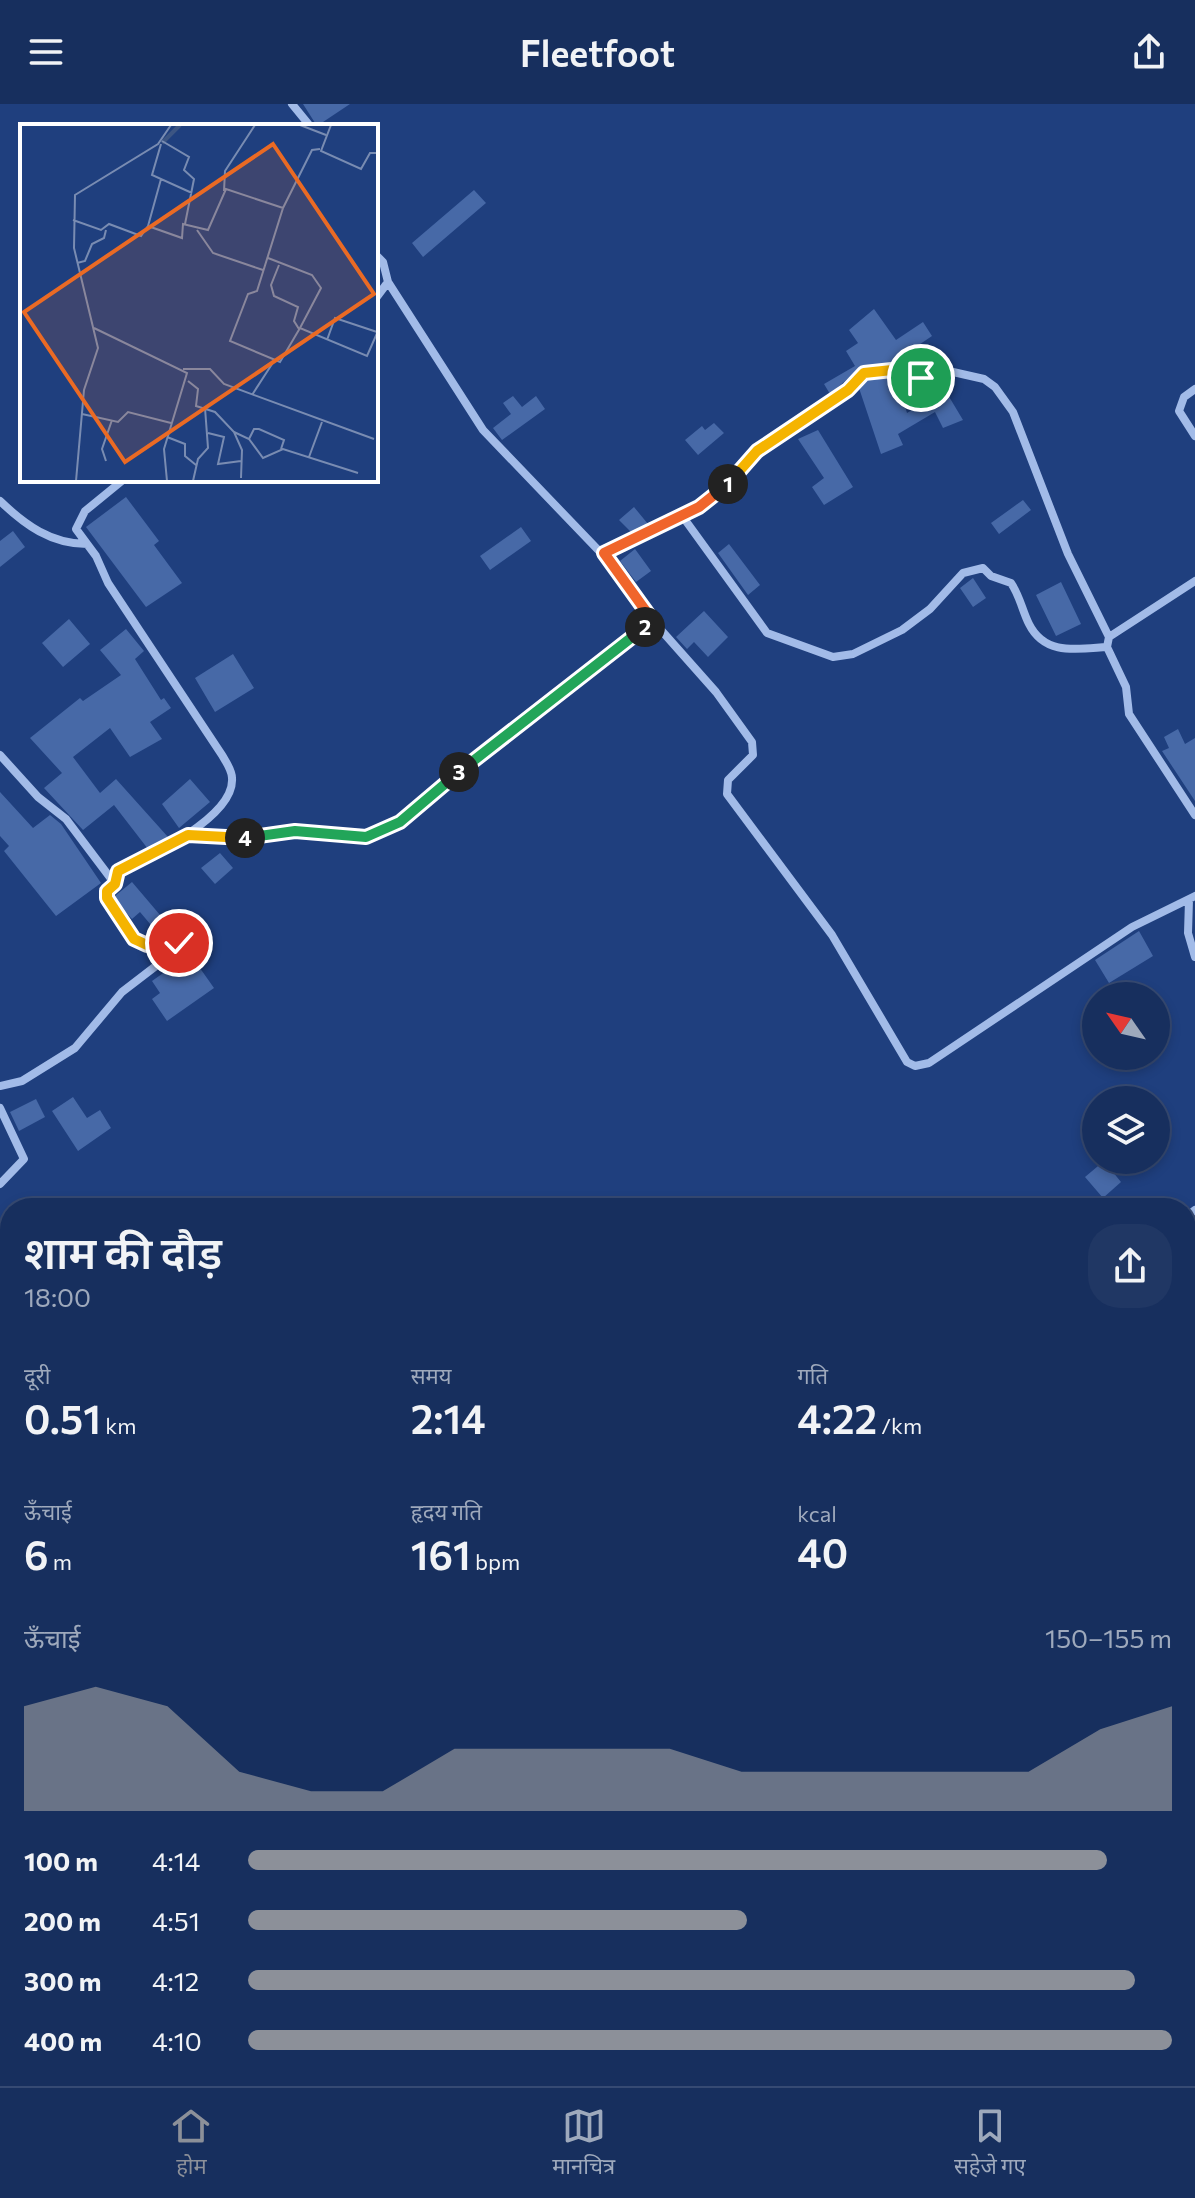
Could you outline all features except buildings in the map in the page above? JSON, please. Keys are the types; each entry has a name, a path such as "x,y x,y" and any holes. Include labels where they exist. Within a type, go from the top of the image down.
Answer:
{"street":[{"path":"292,104 308,124"},
{"path":"378,257 383,262 388,282 483,430 604,553 653,621 709,683 752,742 753,755 728,780 727,794 832,935 901,1054 915,1066 929,1063 957,1046 1042,984 1132,927 1192,898"},
{"path":"378,295 388,282"},
{"path":"604,553 683,517 710,500 765,444 848,390 864,373 892,370 921,378 953,372 967,374 995,387 1013,412 1068,554 1109,637 1107,647 1126,687 1129,714 1195,815"},
{"path":"1195,389 1184,397 1179,411 1195,436"},
{"path":"0,1086 22,1081 75,1048 122,992 178,949 174,938 147,945 134,939 107,898 107,891 115,884 118,871 188,835 220,805 232,776 76,529 85,511 121,482"},
{"path":"0,501 22,521 63,543 87,544"},
{"path":"683,517 767,633 833,657 853,654 902,630 930,609 963,573 983,568 991,576 1011,583 1029,625 1046,644 1057,649 1107,647"},
{"path":"1109,637 1195,581"},
{"path":"188,835 229,840 295,831 350,838 379,833 400,822 653,621"},
{"path":"0,755 38,797 66,819 115,884"},
{"path":"1192,898 1188,933 1195,957"},
{"path":"0,1108 24,1159 0,1184"}],"route":[{"path":"179,943 174,938 147,945 134,939 114,913 107,898 107,891 115,884 118,871 188,835 229,840 295,831 350,838 379,833 400,822 443,784 653,621 626,579 604,553 683,517 710,500 757,451 848,390 864,373 880,374 892,370 921,378"}]}
